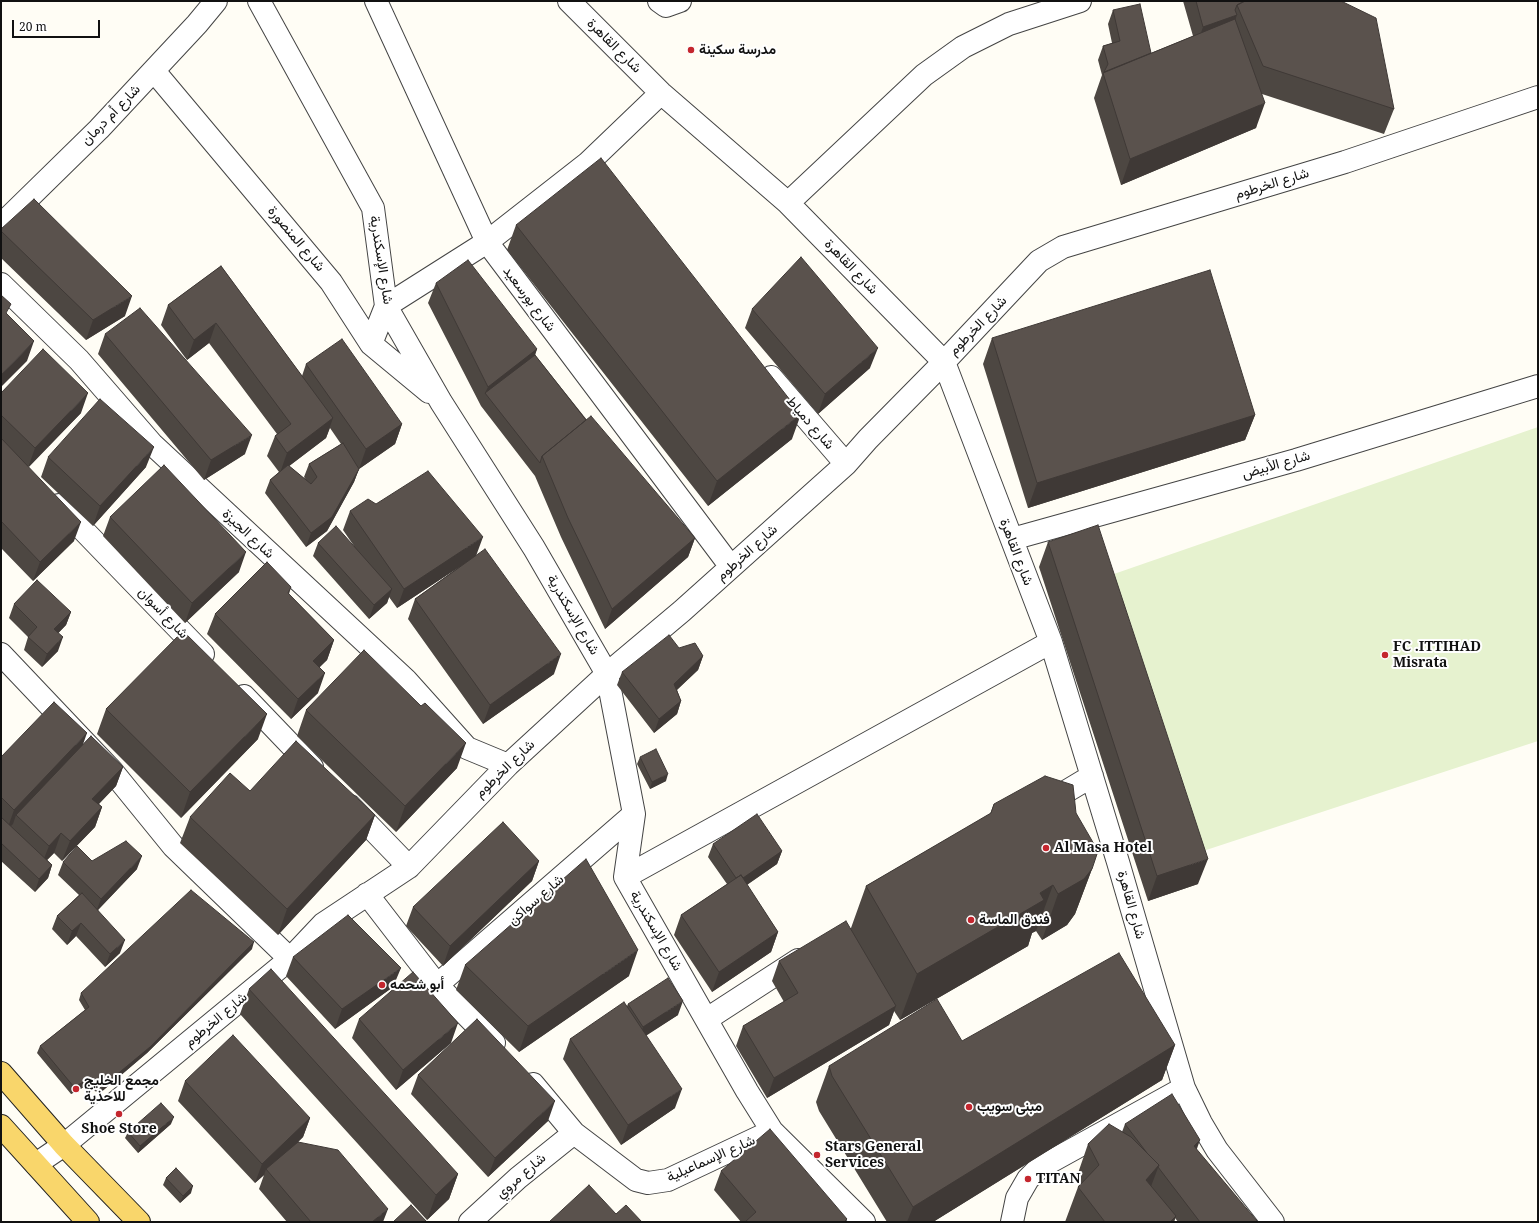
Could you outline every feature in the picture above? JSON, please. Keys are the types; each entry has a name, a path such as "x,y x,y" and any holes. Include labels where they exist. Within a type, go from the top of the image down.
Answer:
{"main road":[{"path":"1,1073 64,1145 139,1222"},
{"path":"1,1126 88,1222"}],"street":[{"name":"شارع أم درمان","path":"1,224 99,129 197,24 216,1"},
{"name":"شارع الإسكندرية","path":"259,1 373,208 386,306 441,402 534,548 607,674 634,814 625,877 747,1091 772,1131 864,1222"},
{"name":"شارع بورسعيد","path":"376,1 486,242 731,568"},
{"name":"شارع القاهرة","path":"569,1 661,93 788,203 944,362 1051,642 1118,862 1184,1088 1201,1123 1217,1150 1273,1222"},
{"path":"659,1 666,6 680,1"},
{"path":"788,203 924,75 964,47 1009,24 1080,1"},
{"name":"شارع المنصورة","path":"154,71 331,282 371,344 441,402"},
{"path":"371,344 386,306 486,242 588,163 661,93"},
{"name":"شارع الخرطوم","path":"36,1164 64,1145 290,959 324,924 409,867 508,765 607,674 682,612 846,464 868,439 944,362 1039,261 1063,247 1345,162 1538,97"},
{"path":"588,163 624,205"},
{"name":"شارع الجيزة","path":"1,284 79,360 152,444 406,680 467,748 508,765"},
{"name":"شارع دمياط","path":"758,362 846,464"},
{"name":"شارع الأبيض","path":"1012,539 1296,460 1538,386"},
{"name":"شارع أسوان","path":"45,491 216,668"},
{"path":"625,877 1051,642"},
{"path":"1,654 112,771 173,846 290,959"},
{"path":"233,685 409,867"},
{"path":"1032,813 1092,776"},
{"name":"شارع سواكن","path":"437,985 634,814"},
{"name":"شارع الإسماعيلية","path":"367,894 437,985 514,1064 574,1133 636,1180 648,1183 668,1180 772,1131"},
{"path":"707,1019 813,950"},
{"path":"1012,1222 1017,1198 1028,1179 1039,1168 1184,1088"},
{"name":"شارع مروي","path":"470,1222 518,1178 574,1133"}],"green space":[{"path":"1538,427 1538,741 1197,853 1111,575"}],"building":[{"path":"1196,1 1245,1 1237,5 1235,10 1237,15 1203,27"},
{"path":"1245,1 1341,1 1376,18 1394,109 1263,66 1237,5"},
{"path":"1140,4 1151,53 1104,72 1108,64 1103,46 1120,41 1113,10"},
{"path":"1235,19 1265,103 1130,159 1103,73"},
{"path":"601,158 801,414 717,481 516,225"},
{"path":"34,199 132,296 93,320 1,231 1,229"},
{"path":"801,257 878,348 825,394 752,309"},
{"path":"468,260 537,349 488,387 436,283"},
{"path":"221,266 333,418 287,453 275,436 291,424 216,323 194,340 168,305"},
{"path":"1210,270 1255,415 1037,483 992,338"},
{"path":"1,295 11,304 6,313 34,341 1,375"},
{"path":"140,308 252,435 211,460 105,334"},
{"path":"342,339 402,424 366,449 306,364"},
{"path":"43,349 88,393 35,448 1,415 1,393"},
{"path":"535,355 586,420 542,456 540,463 485,393"},
{"path":"100,399 154,447 100,506 48,457"},
{"path":"591,416 695,538 612,609 568,518 542,456"},
{"path":"1,438 81,522 40,562 1,521"},
{"path":"343,443 359,469 332,517 311,533 270,480 288,465 311,484 317,477 309,464"},
{"path":"164,465 246,552 192,603 110,517"},
{"path":"428,471 483,537 404,589 350,511 368,499 376,504"},
{"path":"1098,525 1208,859 1157,876 1048,542"},
{"path":"336,526 392,589 374,605 318,543"},
{"path":"485,549 561,654 490,705 415,599"},
{"path":"267,562 291,587 288,593 334,640 313,661 325,673 298,699 215,614"},
{"path":"37,580 71,612 54,629 63,637 47,654 28,637 37,627 14,604"},
{"path":"183,631 267,714 190,792 106,709"},
{"path":"669,635 679,648 695,643 703,656 674,684 681,701 659,719 622,672"},
{"path":"364,650 421,706 425,703 466,743 405,806 306,710"},
{"path":"54,702 87,733 14,810 1,797 1,757"},
{"path":"91,736 123,767 92,799 102,807 70,841 61,833 49,846 16,815"},
{"path":"296,741 375,815 287,909 190,817 230,773 250,791"},
{"path":"656,749 668,774 652,782 640,757"},
{"path":"1045,776 1073,785 1076,813 1098,851 1092,869 1084,879 1058,894 1053,885 1040,893 1044,900 917,974 866,886 991,813 994,804"},
{"path":"757,814 782,851 743,878 741,875 736,878 713,844"},
{"path":"1,817 52,865 39,879 1,843"},
{"path":"503,822 539,861 450,946 413,907"},
{"path":"126,841 142,856 101,899 63,862 77,846 92,861"},
{"path":"586,859 638,950 528,1026 465,965"},
{"path":"741,875 778,932 719,972 681,915"},
{"path":"191,890 254,942 150,1047 103,1086 87,1080 74,1087 40,1046 89,1007 81,993"},
{"path":"82,893 125,940 110,954 81,923 72,931 57,916"},
{"path":"348,915 401,968 342,1009 293,957"},
{"path":"846,921 896,1006 774,1078 743,1026 798,993 779,961"},
{"name":"مبنى سويب","path":"1119,953 1175,1045 913,1207 832,1076 829,1066 937,999 962,1041"},
{"path":"271,969 458,1174 436,1195 249,989"},
{"path":"413,972 458,1023 403,1070 359,1019"},
{"path":"668,978 683,1001 643,1027 628,1004"},
{"path":"624,1002 682,1089 628,1125 570,1039"},
{"path":"477,1019 555,1101 495,1158 418,1075"},
{"path":"233,1035 310,1118 262,1164 185,1081"},
{"path":"1172,1094 1200,1140 1194,1146 1257,1221 1256,1222 1200,1222 1158,1167 1159,1165 1147,1153 1125,1124"},
{"path":"161,1103 174,1117 140,1146 128,1132"},
{"path":"1109,1124 1131,1137 1159,1165 1146,1180 1176,1216 1170,1222 1105,1222 1078,1187 1099,1165 1088,1144"},
{"path":"770,1129 847,1219 844,1222 745,1222 756,1212 721,1171"},
{"path":"298,1142 338,1150 388,1209 372,1222 311,1222 266,1169"},
{"path":"176,1168 193,1186 183,1196 166,1178"},
{"path":"589,1185 616,1214 626,1205 642,1222 549,1222"},
{"path":"411,1205 427,1222 393,1222"}],"place":[{"name":"مدرسة سكينة","path":"691,50"},
{"name":"FC .ITTIHAD Misrata","path":"1385,655"},
{"name":"Al Masa Hotel","path":"1046,848"},
{"name":"فندق الماسة","path":"971,920"},
{"name":"أبو شحمه","path":"382,985"},
{"name":"مجمع الخليج للاحذية","path":"76,1089"},
{"name":"مبنى سويب","path":"969,1107"},
{"name":"Shoe Store","path":"119,1114"},
{"name":"Stars General Services","path":"817,1155"},
{"name":"TITAN","path":"1028,1179"}]}
